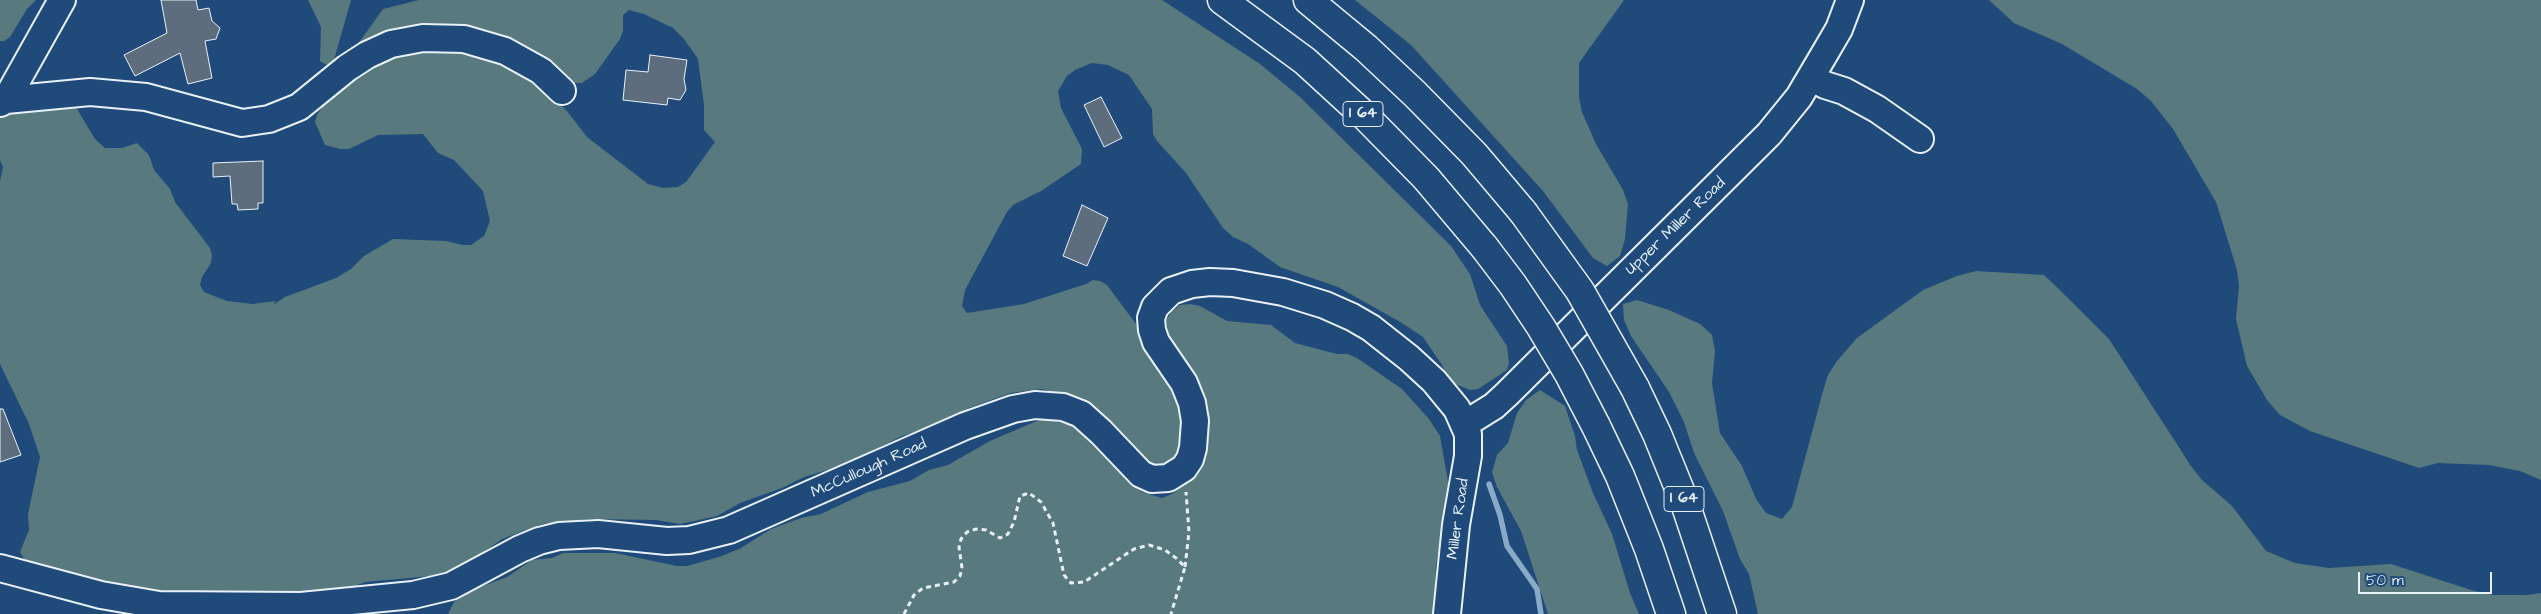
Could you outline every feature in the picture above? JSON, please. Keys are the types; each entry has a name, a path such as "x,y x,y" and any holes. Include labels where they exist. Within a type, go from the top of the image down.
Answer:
{"highway":[{"name":"I 64","path":"1222,0 1305,61 1365,116 1426,178 1485,248 1513,285 1569,374 1596,426 1620,476 1649,549 1671,614"},
{"name":"I 64","path":"1308,0 1366,48 1416,94 1474,154 1523,212 1580,291 1635,388 1657,434 1685,503 1722,614"}],"street":[{"path":"3,102 62,0"},
{"name":"Upper Miller Road","path":"1465,424 1494,406 1507,394 1661,240 1751,154 1783,118 1811,77 1839,29 1850,0"},
{"path":"3,102 90,92 146,97 242,123 269,119 298,107 347,68 367,55 391,44 423,38 464,39 505,51 541,71 562,91"},
{"path":"1811,77 1825,85 1844,91 1877,109 1920,140"},
{"name":"McCullough Road","path":"0,568 100,595 158,605 302,606 413,595 451,586 520,549 553,538 598,534 648,540 682,540 729,530 965,426 1013,409 1035,405 1063,407 1081,414 1102,432 1141,474 1152,479 1168,478 1184,468 1190,459 1195,421 1192,403 1184,383 1156,342 1151,318 1155,307 1171,291 1201,283 1233,283 1259,286 1306,298 1352,317 1392,343 1434,381 1457,409 1465,424"},
{"name":"Miller Road","path":"1448,614 1456,525 1468,456 1465,424"}],"path":[{"path":"1171,614 1185,567 1188,532 1186,488"},
{"path":"904,614 914,595 923,588 954,582 960,576 962,568 959,547 961,539 967,532 976,529 986,530 1000,538 1008,534 1014,522 1020,496 1029,493 1041,502 1053,524 1064,575 1071,583 1084,582 1134,550 1149,545 1165,550 1185,567"}],"green space":[{"path":"0,0 36,0 27,9 10,37 4,41 0,41"},
{"path":"308,0 351,0 334,60 327,65 320,61 321,27"},
{"path":"419,0 1162,0 1260,64 1300,97 1451,246 1470,274 1480,305 1507,346 1509,363 1507,370 1478,389 1470,390 1455,384 1449,380 1442,365 1423,337 1402,323 1338,287 1280,267 1248,244 1233,237 1223,228 1186,173 1157,141 1153,134 1152,109 1129,75 1108,65 1092,63 1075,70 1067,76 1058,91 1061,108 1082,149 1081,164 1041,191 1013,205 1007,212 965,290 962,306 967,313 1024,304 1093,280 1107,285 1136,324 1179,395 1184,419 1184,444 1176,457 1162,466 1147,463 1140,459 1111,423 1082,398 1041,389 1010,393 969,408 941,423 902,436 844,465 804,477 782,488 740,503 717,516 680,524 656,520 590,519 542,524 502,539 469,562 441,575 365,582 342,591 325,593 208,593 140,590 92,581 45,568 24,559 20,552 29,530 28,514 40,457 29,424 0,364 0,181 3,167 0,160 0,111 49,103 74,104 95,139 105,148 122,148 137,143 149,155 154,170 170,189 175,202 210,248 212,255 211,263 202,277 200,285 204,292 227,301 253,304 276,301 273,305 285,297 336,278 351,269 364,256 393,239 446,241 471,245 484,236 490,221 483,191 454,160 438,153 423,134 378,135 349,149 325,145 315,122 317,115 330,94 348,78 383,55 413,48 453,45 468,47 506,62 544,89 567,111 587,137 648,184 663,188 678,187 686,182 715,142 704,130 704,105 698,59 684,39 673,28 644,14 629,10 623,15 623,31 620,39 595,74 582,83 573,83 534,51 485,35 457,34 435,28 402,30 377,44 362,48 360,41 383,9"},
{"path":"1355,0 1624,0 1579,63 1579,97 1582,112 1596,144 1623,190 1628,204 1625,239 1620,256 1607,266 1593,258 1543,191 1411,45"},
{"path":"1989,0 2541,0 2541,480 2520,471 2489,465 2438,463 2419,468 2310,431 2280,415 2267,400 2247,366 2236,319 2239,286 2237,270 2216,202 2173,129 2151,101 2137,89 2062,44 2014,23"},
{"path":"1976,271 2044,275 2067,297 2109,339 2191,466 2202,480 2232,506 2266,551 2295,563 2329,568 2391,564 2471,590 2493,595 2541,593 2541,614 1758,614 1749,574 1740,559 1723,511 1694,453 1684,422 1669,392 1631,336 1624,320 1623,304 1637,300 1669,310 1700,324 1712,335 1715,351 1712,383 1720,433 1742,466 1756,499 1766,513 1782,519 1792,507 1823,391 1828,375 1837,361 1857,338 1923,290 1957,276"},
{"path":"1180,305 1200,306 1227,321 1271,325 1295,343 1337,354 1348,354 1357,358 1402,389 1429,419 1440,436 1449,487 1436,566 1434,614 448,614 454,602 477,588 507,577 532,560 552,558 563,553 615,553 677,566 687,566 722,556 741,548 771,529 801,518 821,514 868,492 910,481 929,470 948,465 990,441 1039,420 1050,419 1070,425 1086,436 1132,486 1142,492 1162,498 1172,494 1197,476 1203,467 1208,447 1207,407 1168,332 1166,321 1171,312"},
{"path":"1540,390 1565,406 1575,436 1577,450 1593,493 1612,534 1630,593 1639,614 1548,614 1521,531 1497,487 1492,472 1497,455 1508,443 1517,413 1526,400"}],"building":[{"path":"161,0 196,0 198,10 209,8 212,21 220,28 216,39 205,41 212,78 188,84 180,53 135,76 124,55 167,33"},
{"path":"650,55 687,60 684,79 686,90 680,100 668,98 667,105 623,100 626,70 648,72"},
{"path":"1101,97 1122,138 1104,147 1084,105"},
{"path":"263,161 263,203 258,203 258,209 238,210 237,204 232,204 230,176 213,177 213,163"},
{"path":"1082,205 1108,218 1087,266 1063,256"},
{"path":"0,409 3,409 21,455 0,462"}],"waterway":[{"path":"1489,484 1500,515 1507,546 1537,589 1541,614"}]}
